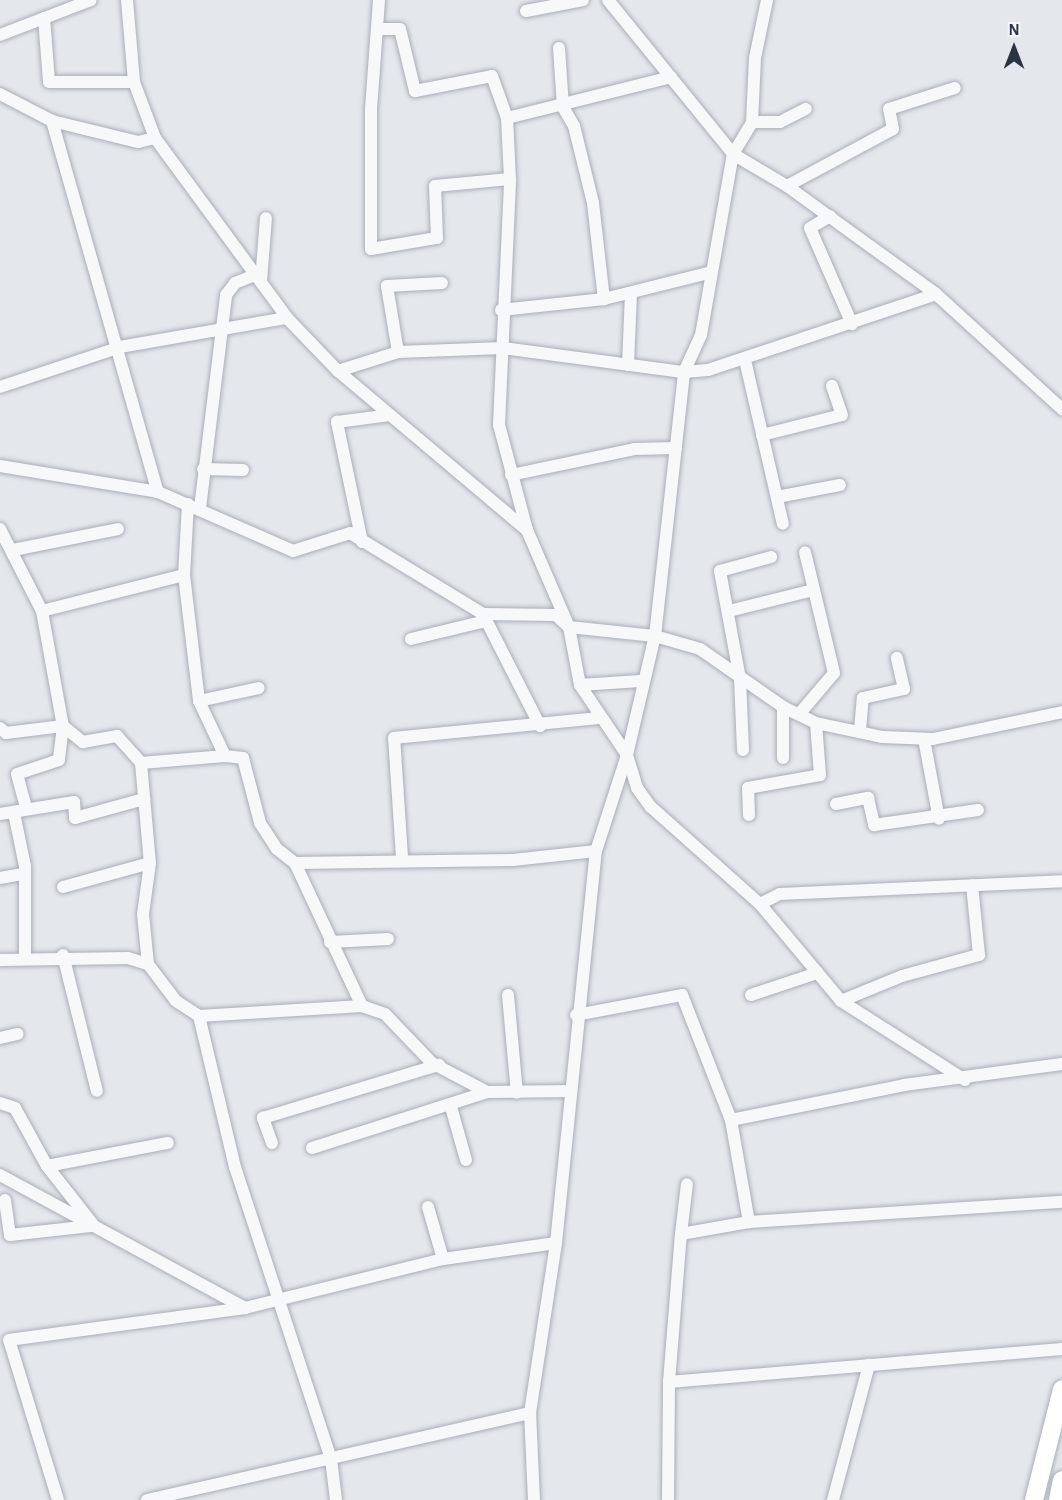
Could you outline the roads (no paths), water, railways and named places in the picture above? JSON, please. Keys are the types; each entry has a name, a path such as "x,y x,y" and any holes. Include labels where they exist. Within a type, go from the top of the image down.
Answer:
{"main road":[{"path":"1034,1500 1062,1389"},
{"path":"1058,1500 1062,1480"}],"street":[{"path":"0,35 91,0"},
{"path":"127,0 134,81 155,138 287,318 338,371 527,530"},
{"path":"379,0 371,109 371,249 437,238 435,186 510,179"},
{"path":"526,11 583,0"},
{"path":"608,0 733,154 787,186 936,294 1062,409"},
{"path":"534,1500 530,1413 555,1243 571,1091 576,1015 596,851 627,755 640,681 655,636 684,372 701,335 733,154 752,122 755,58 767,0"},
{"path":"44,18 49,82 134,81"},
{"path":"378,29 400,29 415,91 492,76 507,118 510,179 501,310 503,348 499,425 527,530 569,627 580,685 598,718 627,755 637,788 651,807 760,904 841,1000 965,1080"},
{"path":"559,48 563,107 574,126 591,192 604,298"},
{"path":"507,118 563,107 671,77"},
{"path":"787,186 892,129 889,109 955,88"},
{"path":"0,94 52,121 138,142 155,138"},
{"path":"752,122 780,122 806,109"},
{"path":"52,121 120,347 158,492"},
{"path":"830,216 810,228 852,324"},
{"path":"259,278 266,218"},
{"path":"501,310 604,298 712,272"},
{"path":"225,756 199,701 184,575 194,506 203,469 226,295 235,283 259,278"},
{"path":"398,352 387,286 442,283"},
{"path":"628,365 631,293"},
{"path":"338,371 398,352 503,348 684,372 745,360 936,294"},
{"path":"0,387 120,347 222,327 287,318"},
{"path":"745,360 783,524"},
{"path":"762,435 842,415 832,386"},
{"path":"362,542 337,422 390,415"},
{"path":"511,475 634,449 676,448"},
{"path":"0,466 158,492 293,551 350,533 483,618 540,726"},
{"path":"203,469 243,470"},
{"path":"777,497 840,485"},
{"path":"0,529 13,550 42,611 63,726 59,760 17,774 26,807"},
{"path":"13,550 118,529"},
{"path":"800,713 834,673 805,552"},
{"path":"743,750 740,679 720,571 771,557"},
{"path":"42,611 184,575"},
{"path":"729,611 813,590"},
{"path":"411,639 483,618 556,615 569,627 655,636 700,649 783,707 800,713 816,723 924,739 1062,712"},
{"path":"860,730 863,698 904,689 897,658"},
{"path":"580,685 640,681"},
{"path":"199,701 259,688"},
{"path":"783,707 783,758"},
{"path":"402,857 394,738 540,726 598,718"},
{"path":"749,815 748,788 820,775 816,723"},
{"path":"0,728 6,733 63,726 83,742 117,736 141,763 150,863 143,914 148,964 176,1001 199,1016 362,1006 385,1014 432,1063 440,1064 487,1092"},
{"path":"924,739 939,819"},
{"path":"141,763 225,756 243,758 260,823 277,849 295,863 330,942 362,1006"},
{"path":"836,804 868,798 874,825 939,819 978,810"},
{"path":"0,814 14,813 26,807 74,802 75,818 144,799"},
{"path":"14,813 22,874 25,958"},
{"path":"295,863 402,857 513,860 596,851"},
{"path":"63,887 150,863"},
{"path":"0,878 22,874"},
{"path":"760,904 780,894 1062,881"},
{"path":"841,1000 902,976 979,955 972,885"},
{"path":"330,942 388,939"},
{"path":"0,960 63,955 148,964"},
{"path":"63,955 98,1091"},
{"path":"751,995 817,972"},
{"path":"508,995 517,1093"},
{"path":"576,1015 682,995 731,1120 749,1222"},
{"path":"199,1016 235,1167 276,1298 331,1459 336,1500"},
{"path":"0,1038 18,1034"},
{"path":"272,1143 263,1118 440,1064"},
{"path":"731,1120 904,1085 965,1080 1062,1064"},
{"path":"312,1148 451,1107 487,1092 571,1091"},
{"path":"0,1102 15,1108 47,1166 93,1228"},
{"path":"451,1107 466,1160"},
{"path":"47,1166 168,1143"},
{"path":"0,1175 93,1228 245,1308"},
{"path":"668,1500 669,1382 687,1184"},
{"path":"27,1192 3,1201 10,1235 93,1228"},
{"path":"681,1234 749,1222 1062,1202"},
{"path":"428,1207 443,1259"},
{"path":"58,1500 9,1340 245,1308 276,1298 443,1259 555,1243"},
{"path":"669,1382 1062,1349"},
{"path":"834,1500 869,1365"},
{"path":"147,1500 530,1413"}]}
